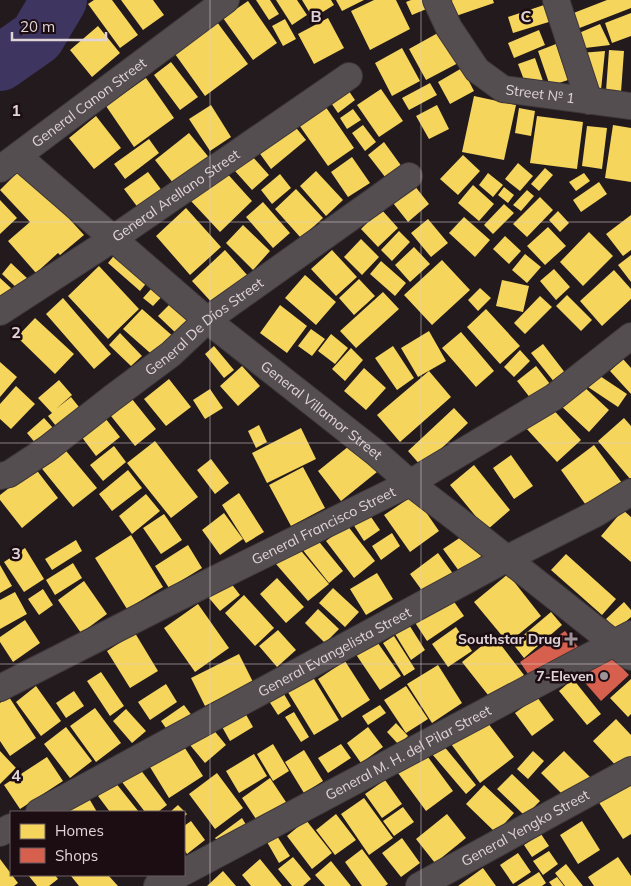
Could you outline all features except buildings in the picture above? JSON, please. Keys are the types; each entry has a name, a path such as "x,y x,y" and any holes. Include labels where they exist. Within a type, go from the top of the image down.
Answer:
{"street":[{"name":"General Canon Street","path":"9,162 226,0"},
{"name":"Street № 1","path":"436,0 449,28 476,70 503,89 631,106"},
{"path":"556,0 589,101"},
{"name":"General Arellano Street","path":"0,312 114,238 349,76"},
{"name":"General Villamor Street","path":"9,162 114,238 207,320 376,453 410,483 462,522 506,559 625,645"},
{"name":"General De Dios Street","path":"0,476 9,474 47,449 171,354 207,320 409,176"},
{"name":"General Francisco Street","path":"0,688 410,483 554,397 631,336"},
{"name":"General Evangelista Street","path":"41,811 506,559 595,514 631,492"},
{"name":"General M. H. del Pilar Street","path":"185,871 625,645"},
{"name":"General Yengko Street","path":"419,886 631,770"},
{"path":"158,886 177,876"}],"waterway":[{"path":"0,63 37,37 59,0"}],"place":[{"name":"Southstar Drug","path":"571,639"},
{"name":"7-Eleven","path":"604,676"}]}
